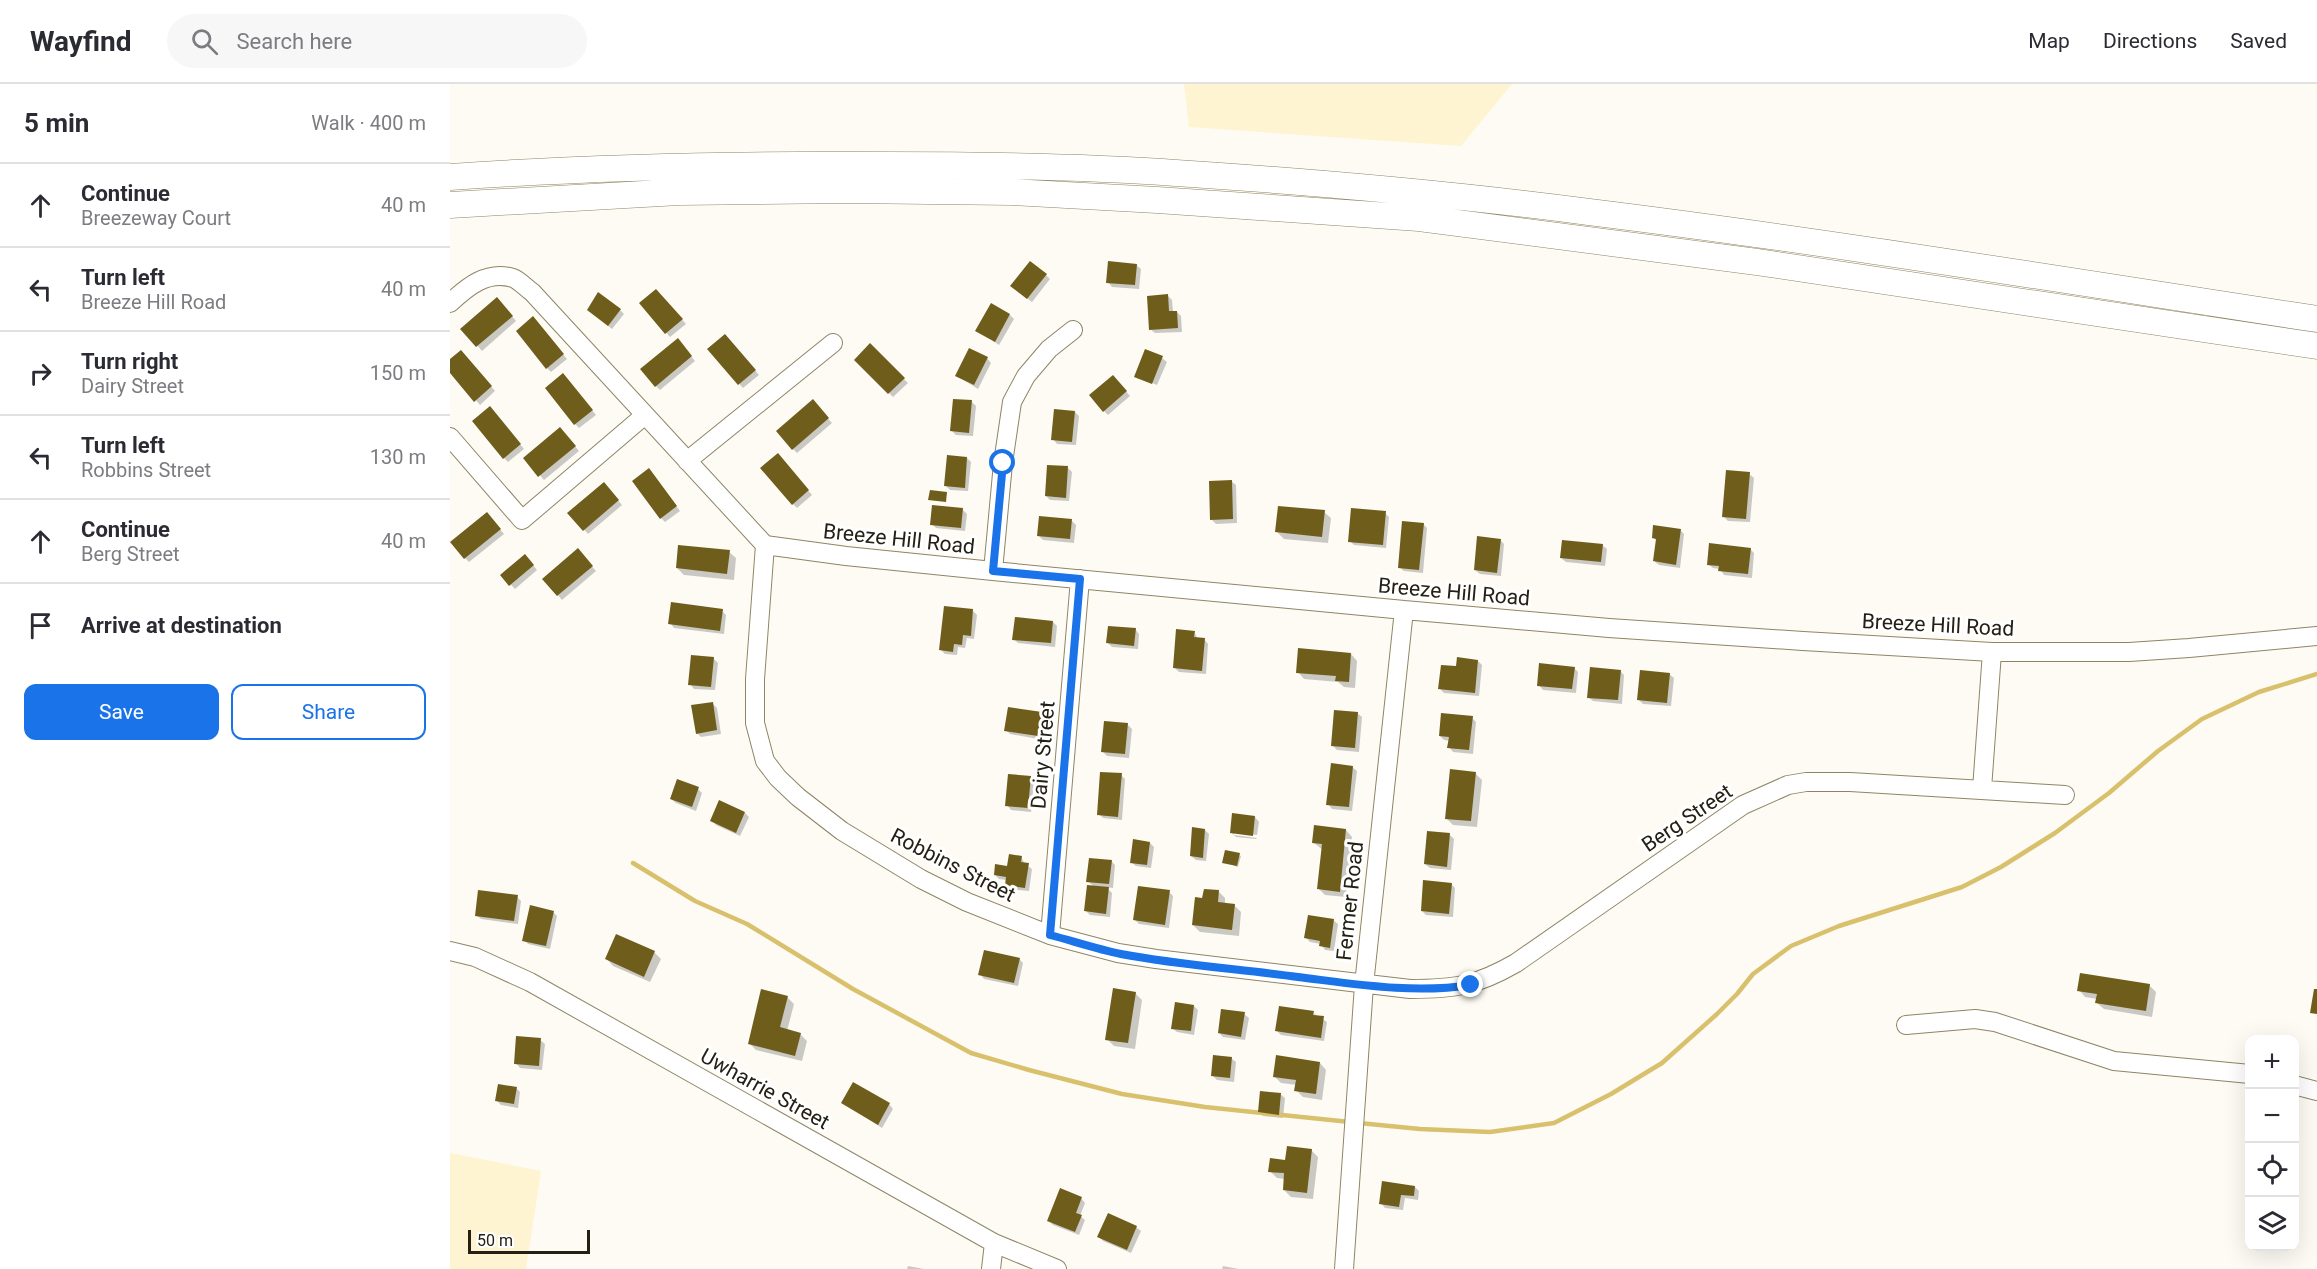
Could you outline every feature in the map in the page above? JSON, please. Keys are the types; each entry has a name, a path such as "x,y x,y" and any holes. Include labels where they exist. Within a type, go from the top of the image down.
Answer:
{"highway":[{"path":"450,177 546,170 784,165 1007,165 1174,173 1586,211 1871,251 2317,319"},
{"path":"450,205 679,192 964,192 1157,200 1395,217 1563,236 1757,262 2317,346"}],"street":[{"path":"450,303 471,285 494,276 514,278 532,292 765,545"},
{"path":"993,571 1003,463 1012,402 1026,376 1049,349 1074,330"},
{"path":"687,461 833,343"},
{"path":"450,437 522,520 645,415"},
{"name":"Breeze Hill Road","path":"765,545 993,571 1609,628 1992,652 2129,652 2317,636"},
{"name":"Robbins Street","path":"765,545 755,679 755,723 765,761 778,778 819,815 921,879 967,902 1050,935 1119,953 1156,959 1364,985"},
{"name":"Dairy Street","path":"1050,935 1080,579"},
{"name":"Fermer Road","path":"1344,1269 1364,985 1404,610"},
{"path":"1982,789 1992,652"},
{"name":"Berg Street","path":"1364,985 1445,989 1471,985 1493,976 1516,963 1743,805 1788,785 1806,782 1839,782 2065,795"},
{"name":"Uwharrie Street","path":"450,951 475,957 530,982 994,1244 1057,1269"},
{"path":"1906,1025 1975,1019 1995,1022 2114,1061 2245,1074"},
{"path":"2299,1086 2317,1091"},
{"path":"991,1269 994,1244"}],"shaded area":[{"path":"1184,84 1512,84 1461,146 1189,127"},
{"path":"450,1153 541,1171 526,1269 450,1269"}],"building":[{"path":"1030,261 1047,274 1027,299 1010,286"},
{"path":"1108,261 1137,264 1135,285 1106,283"},
{"path":"656,289 683,319 665,334 639,303"},
{"path":"598,292 621,309 608,326 587,310"},
{"path":"1168,294 1169,311 1177,311 1178,328 1149,330 1147,296"},
{"path":"497,297 513,316 476,347 460,329"},
{"path":"991,303 1010,314 995,342 975,331"},
{"path":"533,316 564,354 546,369 516,331"},
{"path":"725,334 756,370 738,385 707,349"},
{"path":"678,338 692,356 655,387 640,369"},
{"path":"870,343 905,378 888,394 854,360"},
{"path":"969,348 988,357 974,385 955,376"},
{"path":"1145,349 1163,356 1152,384 1134,377"},
{"path":"461,350 492,386 474,402 450,373 450,359"},
{"path":"563,373 593,410 574,425 545,388"},
{"path":"1113,375 1127,391 1103,412 1089,395"},
{"path":"813,399 829,418 792,450 776,431"},
{"path":"953,399 972,400 969,433 950,431"},
{"path":"490,406 521,444 503,459 472,421"},
{"path":"1054,409 1075,411 1072,442 1051,440"},
{"path":"560,427 576,446 538,477 523,458"},
{"path":"778,453 809,490 792,505 760,468"},
{"path":"947,455 967,457 965,488 944,486"},
{"path":"1047,465 1068,466 1066,498 1045,496"},
{"path":"649,468 677,506 660,519 632,481"},
{"path":"1726,470 1750,472 1746,519 1722,517"},
{"path":"1232,480 1233,519 1210,520 1209,481"},
{"path":"604,482 619,500 583,531 567,513"},
{"path":"930,490 947,492 946,502 928,500"},
{"path":"932,505 963,508 961,528 930,525"},
{"path":"1278,506 1325,510 1322,537 1275,532"},
{"path":"1351,508 1386,511 1383,545 1348,542"},
{"path":"487,512 501,529 464,559 450,542"},
{"path":"1039,516 1072,519 1070,539 1037,536"},
{"path":"1402,521 1424,523 1419,570 1398,568"},
{"path":"1653,525 1681,529 1676,565 1653,561 1656,539 1652,538"},
{"path":"1477,536 1501,539 1497,573 1474,570"},
{"path":"1562,540 1603,544 1601,562 1560,558"},
{"path":"1709,543 1751,548 1748,574 1718,571 1719,566 1707,565"},
{"path":"678,545 730,550 727,574 676,568"},
{"path":"578,548 593,566 557,596 542,579"},
{"path":"525,554 534,565 509,586 500,575"},
{"path":"671,602 723,609 720,631 668,624"},
{"path":"944,606 973,609 971,636 963,635 962,645 954,644 953,652 939,650"},
{"path":"1015,617 1053,621 1051,643 1012,640"},
{"path":"1108,626 1136,628 1134,646 1106,643"},
{"path":"1176,629 1195,631 1194,637 1205,638 1202,671 1173,668"},
{"path":"1298,648 1351,653 1349,682 1335,681 1336,676 1296,673"},
{"path":"691,655 714,657 711,687 688,685"},
{"path":"1457,657 1478,660 1475,693 1438,689 1441,665 1456,666"},
{"path":"1539,663 1575,667 1572,689 1537,686"},
{"path":"1590,667 1621,670 1618,700 1587,698"},
{"path":"1640,670 1670,673 1667,703 1637,700"},
{"path":"713,702 717,730 696,734 691,705"},
{"path":"1008,707 1049,713 1045,737 1004,731"},
{"path":"1334,710 1358,712 1355,748 1331,746"},
{"path":"1441,713 1473,716 1469,750 1447,748 1449,737 1439,736"},
{"path":"1104,721 1128,723 1125,754 1101,752"},
{"path":"1331,763 1353,766 1349,807 1326,805"},
{"path":"1450,769 1476,772 1471,821 1445,819"},
{"path":"1100,772 1122,773 1118,817 1097,815"},
{"path":"1008,774 1031,776 1028,808 1005,806"},
{"path":"677,779 699,787 692,807 670,799"},
{"path":"719,800 745,812 736,833 710,821"},
{"path":"1232,813 1255,816 1253,836 1230,833"},
{"path":"1314,825 1346,829 1340,892 1317,889 1322,844 1312,843"},
{"path":"1192,827 1205,829 1203,858 1190,856"},
{"path":"1427,831 1450,833 1447,867 1424,864"},
{"path":"1133,839 1150,842 1147,865 1130,863"},
{"path":"1225,850 1240,853 1237,866 1222,863"},
{"path":"1009,854 1022,856 1021,862 1029,863 1025,888 1005,885 1006,877 994,875 995,864 1007,866"},
{"path":"1089,858 1112,860 1109,884 1086,882"},
{"path":"1423,880 1452,883 1449,914 1421,911"},
{"path":"1087,885 1109,887 1106,914 1084,911"},
{"path":"1138,886 1170,890 1165,925 1133,920"},
{"path":"1204,889 1219,890 1218,902 1235,904 1232,930 1192,925 1195,897 1202,898"},
{"path":"478,890 518,895 514,921 475,916"},
{"path":"530,905 554,911 546,946 522,941"},
{"path":"1308,915 1334,919 1330,948 1319,946 1320,941 1304,938"},
{"path":"616,934 655,951 644,977 605,959"},
{"path":"984,950 1020,958 1014,983 978,975"},
{"path":"2080,973 2150,984 2146,1011 2095,1003 2097,994 2077,991"},
{"path":"1113,988 1136,992 1128,1043 1105,1040"},
{"path":"761,989 788,996 780,1027 801,1033 795,1056 748,1044"},
{"path":"2314,989 2317,989 2317,1014 2310,1013"},
{"path":"1175,1002 1194,1005 1191,1031 1171,1029"},
{"path":"1279,1006 1314,1011 1313,1015 1324,1016 1321,1038 1275,1031"},
{"path":"1221,1009 1245,1012 1241,1037 1218,1033"},
{"path":"516,1036 541,1038 539,1066 514,1064"},
{"path":"1213,1055 1232,1057 1230,1078 1211,1076"},
{"path":"1276,1055 1320,1062 1316,1094 1294,1091 1296,1080 1273,1077"},
{"path":"853,1082 890,1103 878,1125 841,1103"},
{"path":"498,1084 517,1087 514,1104 495,1101"},
{"path":"1260,1091 1281,1093 1279,1115 1258,1112"},
{"path":"1287,1146 1312,1149 1307,1193 1283,1190 1284,1173 1268,1172 1270,1158 1285,1160"},
{"path":"1382,1181 1415,1186 1414,1196 1401,1195 1399,1207 1379,1204"},
{"path":"1060,1188 1082,1197 1076,1213 1082,1215 1075,1232 1047,1221"},
{"path":"1108,1213 1137,1226 1127,1250 1097,1237"}],"waterway":[{"path":"1359,1123 1420,1129 1490,1132 1554,1123 1611,1094 1662,1063 1717,1014 1753,974 1791,946 1839,926 1962,887 2001,867 2055,833 2202,719 2259,692 2317,674"},
{"path":"633,863 695,901 747,924 853,989 971,1053 1122,1094 1205,1107 1350,1122"}],"route":[{"path":"1003,463 993,571 1080,579 1050,935 1119,953 1156,959 1364,985 1410,989 1445,989 1471,985"}]}
